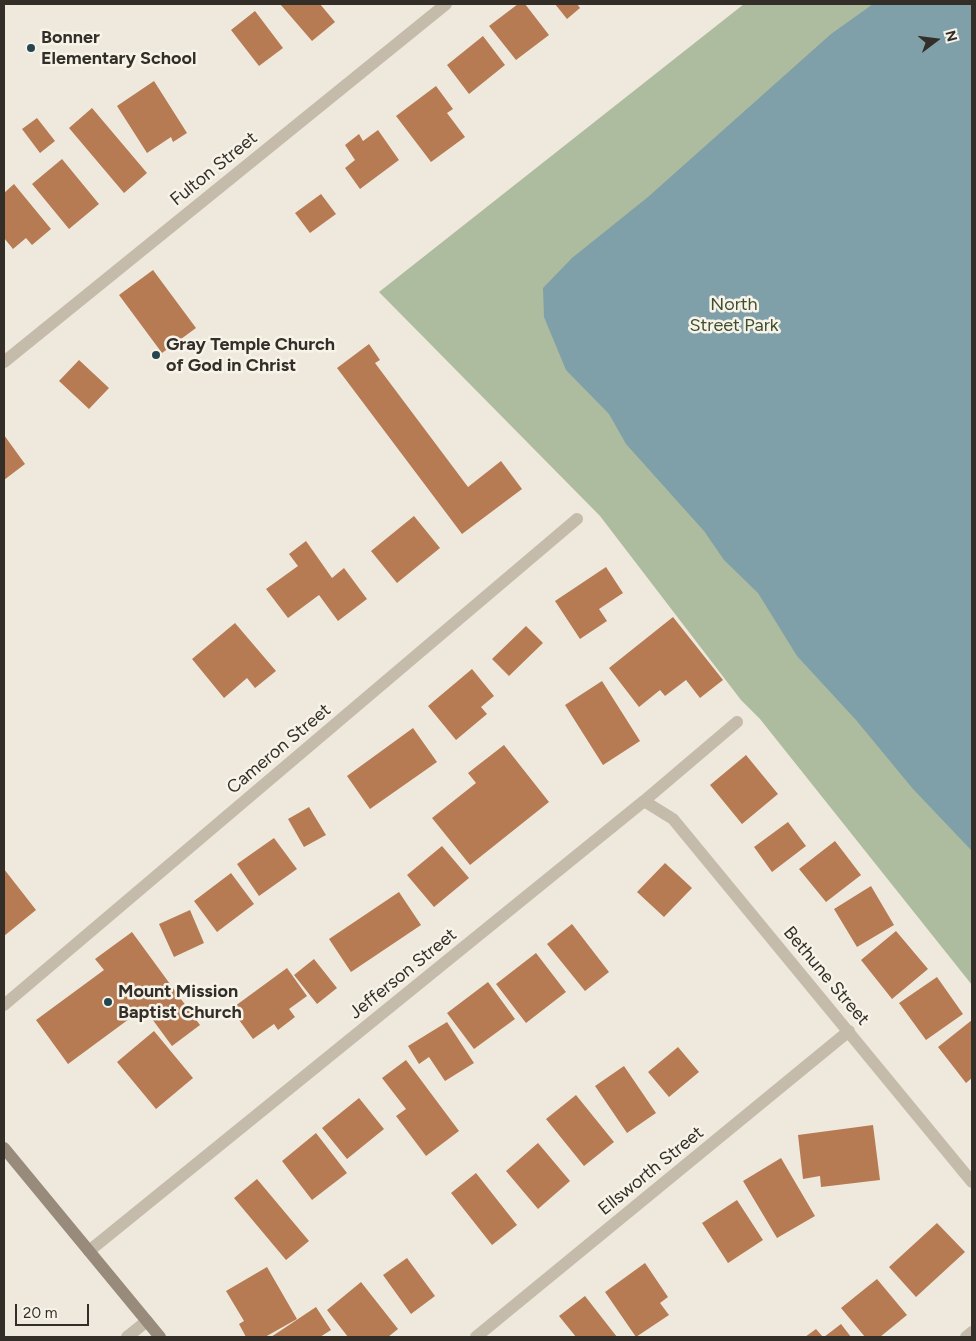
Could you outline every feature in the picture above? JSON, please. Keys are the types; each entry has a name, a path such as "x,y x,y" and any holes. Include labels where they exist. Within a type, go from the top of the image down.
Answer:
{"main road":[{"path":"4,1148 160,1337"}],"street":[{"name":"Fulton Street","path":"4,362 446,4"},
{"name":"Cameron Street","path":"4,1005 577,519"},
{"name":"Jefferson Street","path":"89,1251 644,801 737,722"},
{"name":"Bethune Street","path":"644,801 673,819 972,1182"},
{"name":"Ellsworth Street","path":"476,1337 848,1031"},
{"path":"127,1337 147,1321"},
{"path":"966,1337 972,1332"}],"green space":[{"name":"North Street Park","path":"744,4 972,4 972,985 760,719 741,700 600,516 379,292"}],"water":[{"name":"North Street Park","path":"873,4 972,4 972,851 913,789 856,720 797,656 758,593 724,560 704,531 626,444 609,414 566,370 544,317 543,288 572,258 648,197 831,34"}],"building":[{"path":"280,4 320,4 335,22 312,41"},
{"path":"518,4 525,4 549,35 516,60 489,26"},
{"path":"555,4 577,4 580,8 567,19"},
{"path":"255,11 283,48 259,66 231,30"},
{"path":"483,36 505,65 469,94 447,65"},
{"path":"154,81 187,133 173,142 171,137 147,153 117,106"},
{"path":"436,86 453,109 447,113 465,137 431,162 396,116"},
{"path":"92,108 147,173 124,193 69,128"},
{"path":"37,118 55,141 40,153 22,129"},
{"path":"378,130 399,160 360,189 345,168 355,160 345,145 359,134 363,141"},
{"path":"62,159 99,204 69,229 32,184"},
{"path":"14,184 51,229 32,245 26,238 13,249 4,238 4,193"},
{"path":"321,194 336,214 310,233 295,213"},
{"path":"153,270 196,328 162,353 119,295"},
{"path":"369,344 380,360 375,363 468,487 501,461 522,489 462,534 337,368"},
{"path":"79,360 109,388 89,409 59,381"},
{"path":"4,435 25,464 4,480"},
{"path":"414,516 440,548 397,583 371,551"},
{"path":"306,541 332,578 344,568 367,599 338,621 319,595 288,618 266,589 298,566 289,554"},
{"path":"606,567 623,593 599,609 607,621 580,639 555,601"},
{"path":"673,617 723,680 700,698 686,680 665,696 660,690 639,707 609,668"},
{"path":"235,623 276,671 255,688 247,678 224,698 192,659"},
{"path":"526,626 543,643 509,676 492,659"},
{"path":"472,669 494,696 481,707 487,714 456,740 428,706"},
{"path":"602,681 640,741 603,765 565,705"},
{"path":"413,728 437,762 370,809 347,776"},
{"path":"504,745 549,802 470,865 432,818 476,783 468,773"},
{"path":"746,755 778,794 742,824 710,785"},
{"path":"309,807 326,835 304,847 288,819"},
{"path":"788,822 806,846 772,872 754,847"},
{"path":"274,838 297,869 259,896 237,864"},
{"path":"835,841 861,875 826,902 799,869"},
{"path":"442,846 469,878 434,907 407,875"},
{"path":"665,863 692,888 664,917 637,892"},
{"path":"4,869 36,910 4,936"},
{"path":"231,873 254,904 217,932 194,901"},
{"path":"871,886 894,925 857,947 834,909"},
{"path":"399,892 421,925 351,972 329,939"},
{"path":"190,910 204,943 174,957 159,924"},
{"path":"572,924 609,972 585,991 547,944"},
{"path":"896,931 928,969 892,999 861,960"},
{"path":"132,932 200,1025 172,1046 144,1008 68,1064 36,1020 104,970 95,959"},
{"path":"536,953 566,992 526,1023 496,984"},
{"path":"314,959 337,988 317,1004 294,975"},
{"path":"287,968 307,996 289,1009 295,1017 278,1030 274,1024 253,1039 231,1009"},
{"path":"937,977 963,1014 926,1040 899,1003"},
{"path":"488,982 515,1019 474,1049 447,1013"},
{"path":"972,1020 972,1078 966,1083 938,1047"},
{"path":"447,1022 474,1063 445,1081 429,1057 419,1064 408,1046"},
{"path":"154,1031 193,1078 156,1109 117,1062"},
{"path":"678,1047 699,1072 669,1097 648,1072"},
{"path":"406,1060 459,1131 426,1156 396,1116 406,1109 382,1078"},
{"path":"624,1066 656,1113 627,1133 595,1086"},
{"path":"576,1095 614,1142 584,1166 546,1119"},
{"path":"359,1098 384,1129 347,1159 322,1128"},
{"path":"873,1125 880,1180 821,1187 820,1176 803,1179 798,1135"},
{"path":"316,1133 347,1173 312,1200 282,1161"},
{"path":"538,1143 570,1181 538,1209 506,1171"},
{"path":"781,1158 815,1216 777,1238 743,1181"},
{"path":"476,1173 517,1225 492,1245 451,1193"},
{"path":"257,1179 309,1241 286,1260 234,1198"},
{"path":"737,1200 763,1240 728,1263 702,1223"},
{"path":"937,1223 965,1252 916,1297 889,1267"},
{"path":"407,1258 435,1296 411,1314 383,1275"},
{"path":"645,1263 668,1297 660,1303 669,1315 636,1337 605,1292"},
{"path":"267,1267 297,1319 265,1337 246,1337 239,1324 244,1321 226,1291"},
{"path":"877,1279 907,1315 880,1337 865,1337 841,1308"},
{"path":"361,1282 398,1329 388,1337 348,1337 327,1310"},
{"path":"585,1296 617,1337 576,1337 559,1316"},
{"path":"316,1307 331,1330 320,1337 271,1337"},
{"path":"841,1324 851,1337 824,1337"},
{"path":"816,1329 823,1337 805,1337"}],"place":[{"name":"Bonner Elementary School","path":"31,48"},
{"name":"Gray Temple Church of God in Christ","path":"156,355"},
{"name":"Mount Mission Baptist Church","path":"108,1002"}]}
